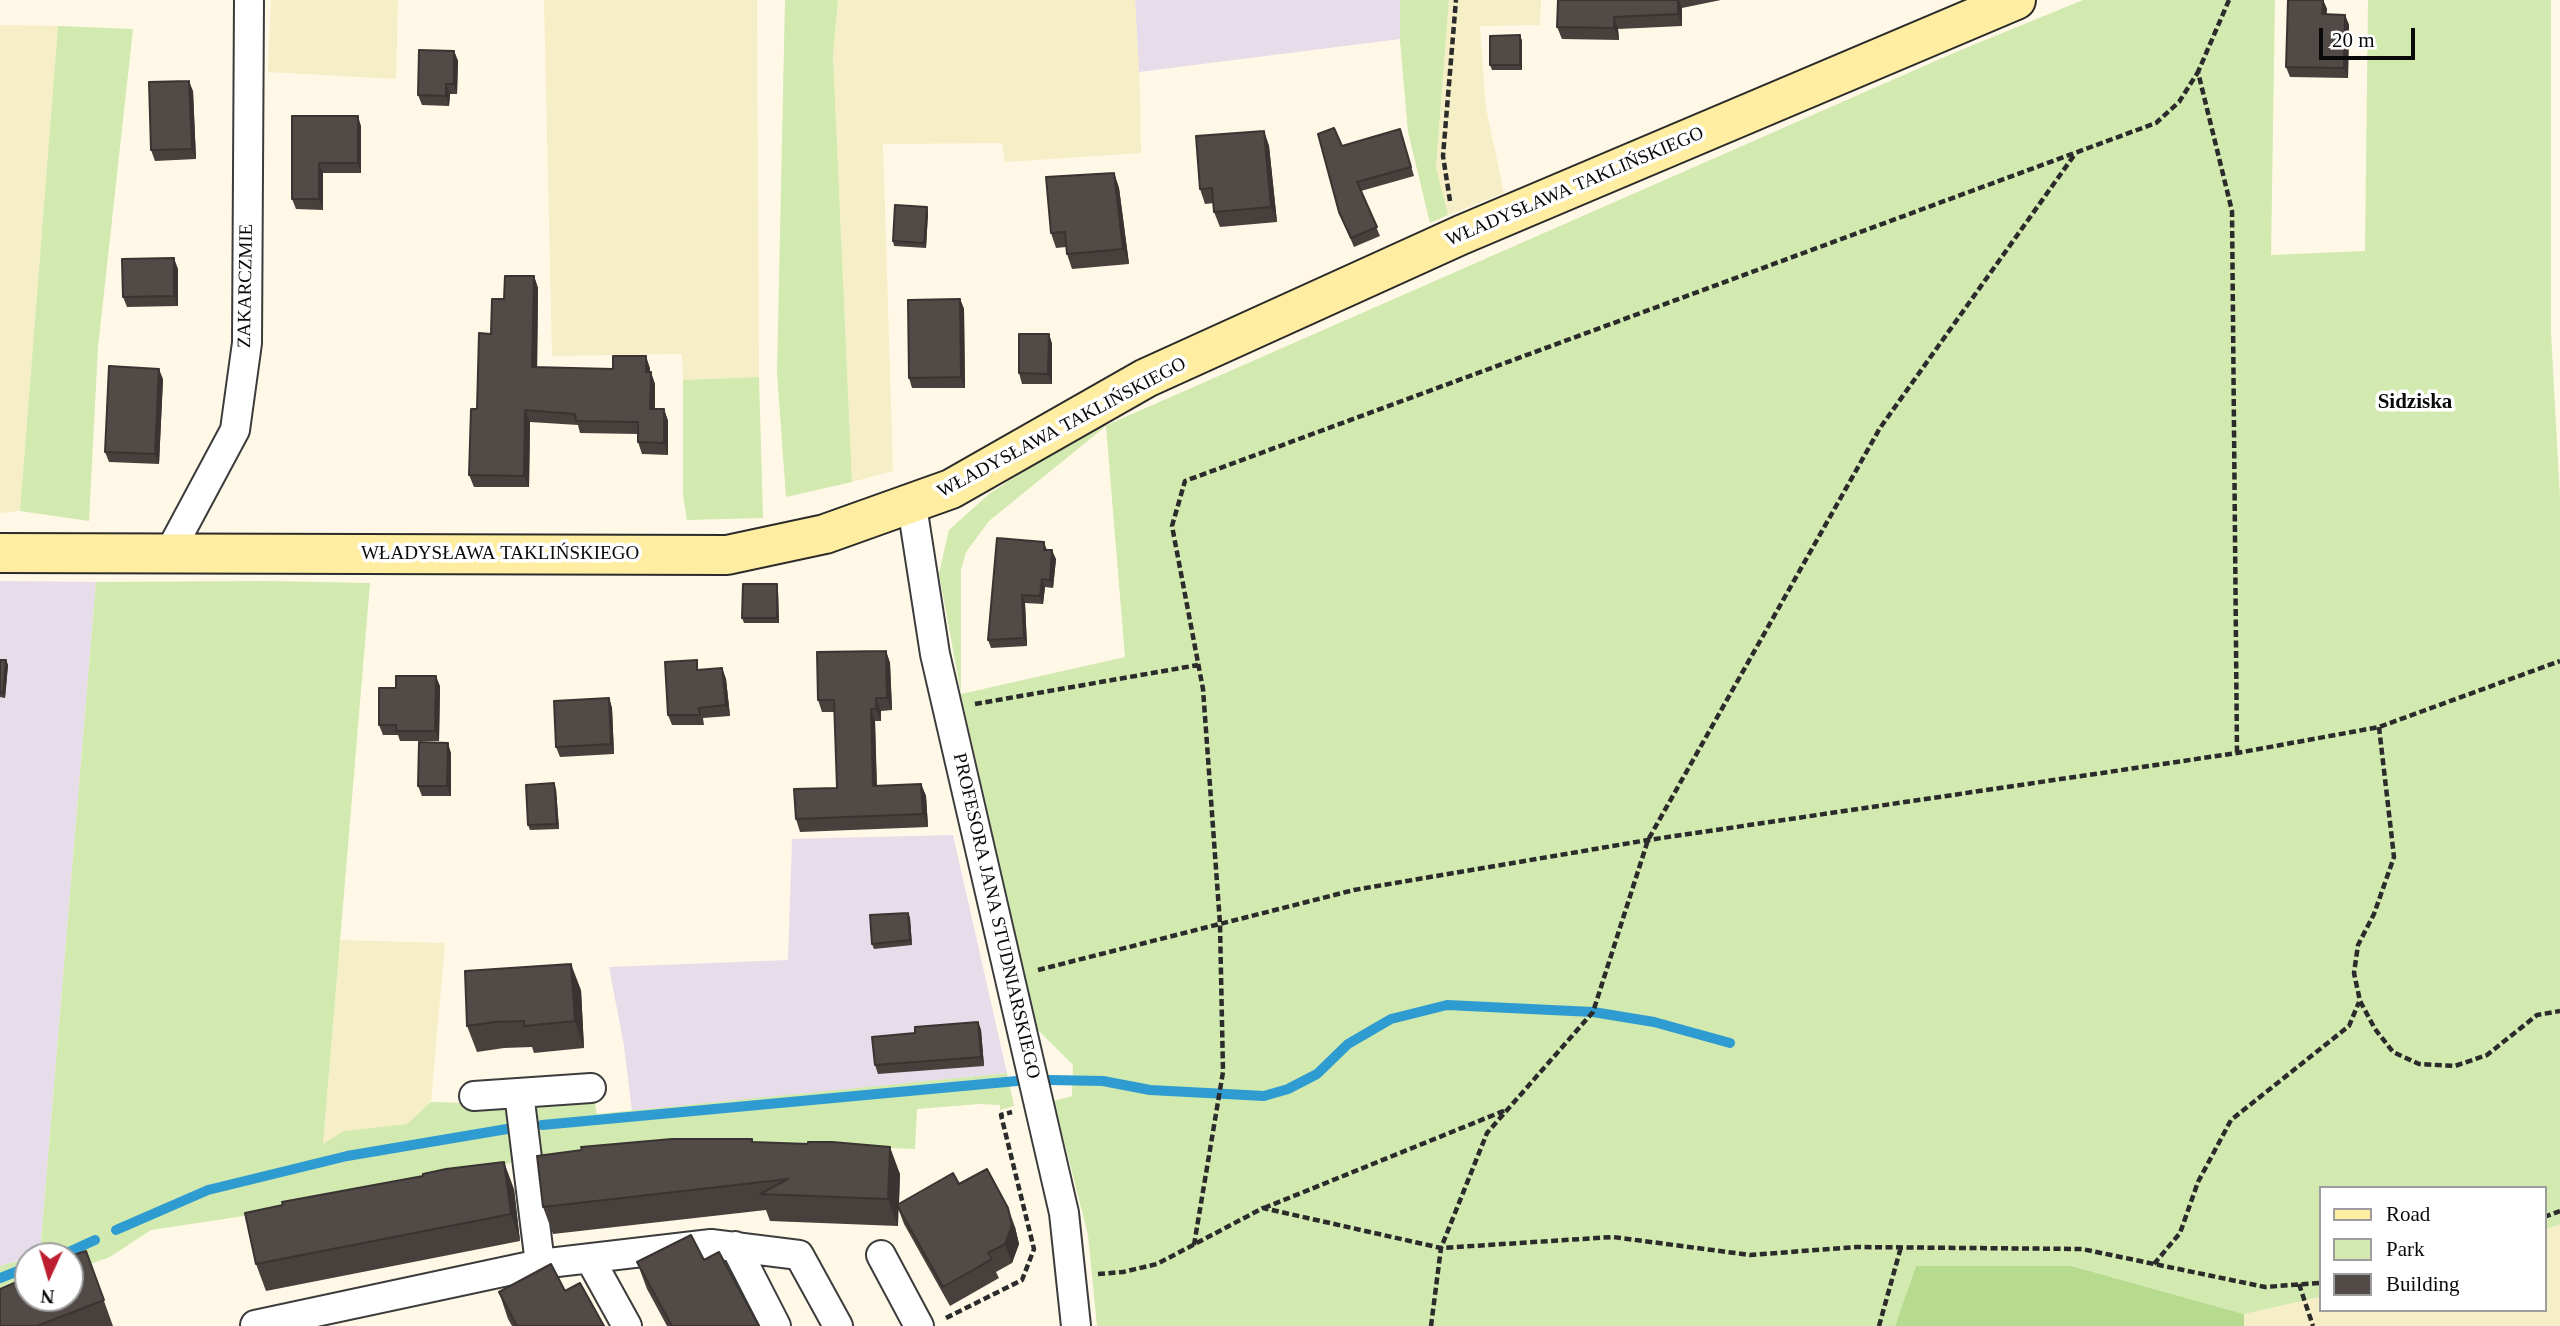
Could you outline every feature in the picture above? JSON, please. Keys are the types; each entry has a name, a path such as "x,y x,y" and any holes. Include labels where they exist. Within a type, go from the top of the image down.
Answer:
{"street":[{"name":"ZAKARCZMIE","path":"168,555 235,430 247,343 249,0"},
{"name":"WŁADYSŁAWA TAKLIŃSKIEGO","path":"0,553 727,555 825,534 912,506 990,469 1146,378 1461,235 2015,0"},
{"name":"PROFESORA JANA STUDNIARSKIEGO","path":"912,506 935,654 1064,1213 1072,1276 1069,1323"},
{"path":"474,1096 591,1088"},
{"path":"519,1093 540,1264"},
{"path":"255,1325 540,1264 711,1244 799,1255 838,1326"},
{"path":"735,1246 776,1326"},
{"path":"881,1255 930,1323"},
{"path":"590,1259 627,1326"}],"path":[{"path":"1456,0 1443,156 1452,215 1461,235"},
{"path":"1194,1245 1223,1072 1220,924 1203,689 1172,526 1185,481 2155,123 2179,102 2198,72 2228,0"},
{"path":"2198,72 2232,211 2237,753"},
{"path":"1431,1326 1441,1248 1487,1133 1593,1012 1648,841 1880,428 2075,153"},
{"path":"1010,977 1354,890 1648,841 2237,753 2379,727 2560,661"},
{"path":"948,709 1198,665"},
{"path":"2379,727 2393,857 2374,914 2358,945 2354,973 2360,1002 2375,1029 2393,1052 2419,1064 2455,1066 2487,1055 2537,1015 2560,1011"},
{"path":"2154,1264 2180,1233 2197,1182 2231,1120 2349,1026 2360,1002"},
{"path":"1072,1276 1123,1272 1157,1264 1263,1209 1507,1110"},
{"path":"930,1323 1022,1280 1034,1249 1001,1115 1016,1111"},
{"path":"1263,1209 1441,1248 1613,1237 1750,1255 1856,1247 2082,1249 2265,1287 2318,1283"},
{"path":"1879,1326 1901,1247"},
{"path":"2299,1284 2313,1326"}],"shaded area":[{"path":"271,0 398,0 396,79 268,72"},
{"path":"544,0 757,0 759,377 683,380 682,354 552,356"},
{"path":"838,0 1135,0 1140,91 1141,153 1005,162 1002,143 883,144 893,471 852,482 833,55"},
{"path":"1135,0 1400,0 1400,39 1139,72"},
{"path":"1449,0 1541,0 1540,25 1480,26 1486,108 1504,193 1448,215 1436,167"},
{"path":"0,25 58,26 20,511 0,513"},
{"path":"0,581 96,582 41,1242 14,1242 14,1262 0,1266"},
{"path":"953,835 1007,1073 632,1111 624,1046 609,967 788,960 792,839"},
{"path":"340,940 445,943 431,1102 407,1124 345,1131 323,1145"},
{"path":"2560,1224 2560,1326 2244,1326 2244,1314 2318,1297 2318,1312 2546,1312 2546,1229"}],"green space":[{"path":"785,0 838,0 833,55 852,482 786,497 777,373"},
{"path":"1400,0 1449,0 1436,167 1448,215 1430,223 1408,132 1400,40"},
{"path":"2083,0 2275,0 2271,255 2365,251 2368,0 2551,0 2551,333 2560,498 2560,1224 2546,1229 2546,1186 2318,1186 2318,1297 2244,1314 2073,1266 1916,1266 1895,1326 1097,1326 1088,1235 1054,1101 1072,1096 1073,1065 1036,1028 961,694 939,573 949,530 989,494 1107,417 1107,425 1956,52","holes":["1106,426 1125,657 961,694 961,570 966,552 989,521"]},
{"path":"58,26 133,29 98,347 89,521 20,511"},
{"path":"759,377 763,518 687,520 683,495 683,380"},
{"path":"96,582 370,583 323,1144 344,1131 407,1124 431,1102 511,1104 517,1162 392,1184 251,1215 151,1230 110,1257 84,1266 84,1242 41,1242"},
{"path":"1007,1073 1014,1106 1000,1110 1000,1105 979,1104 917,1109 915,1149 700,1141 540,1158 532,1101 593,1093 597,1114"},
{"path":"14,1262 14,1296 0,1302 0,1266"},
{"path":"1916,1266 2072,1266 2244,1314 2244,1326 1895,1326"}],"building":[{"path":"1558,0 1678,0 1678,14 1614,17 1614,28 1557,27"},
{"path":"2288,0 2323,0 2322,14 2345,15 2344,68 2286,67"},
{"path":"1520,35 1520,65 1490,65 1490,36"},
{"path":"419,50 454,51 454,84 446,84 446,96 418,95"},
{"path":"189,81 192,149 151,150 149,82"},
{"path":"292,116 358,116 358,163 319,163 319,199 292,199"},
{"path":"1334,128 1342,146 1400,129 1411,167 1357,182 1377,227 1351,238 1339,212 1318,134"},
{"path":"1264,131 1271,207 1214,212 1212,188 1200,189 1196,136"},
{"path":"1114,173 1123,249 1067,254 1065,232 1051,233 1046,177"},
{"path":"895,205 927,207 924,243 893,241"},
{"path":"174,258 174,296 123,297 122,259"},
{"path":"505,276 534,276 532,367 613,369 613,356 646,356 646,372 651,372 650,409 664,409 664,443 638,442 638,422 576,421 575,414 525,410 524,476 469,475 471,409 477,409 479,333 491,334 492,299 504,299"},
{"path":"960,299 961,377 909,378 908,300"},
{"path":"1019,334 1049,334 1048,374 1019,373"},
{"path":"109,366 159,369 155,454 105,452"},
{"path":"997,538 1044,542 1044,550 1052,550 1050,580 1042,579 1040,596 1022,595 1024,638 988,640"},
{"path":"743,584 777,584 777,618 742,618"},
{"path":"886,651 887,698 876,698 876,709 871,709 873,786 921,784 923,814 796,819 794,789 837,788 834,700 818,700 817,652"},
{"path":"0,660 6,660 3,693 0,693"},
{"path":"697,660 697,670 722,668 726,705 699,708 700,715 668,715 665,662"},
{"path":"396,676 436,676 435,731 396,731 396,725 379,725 379,688 396,688"},
{"path":"609,698 611,744 556,747 554,701"},
{"path":"419,742 448,743 447,786 418,786"},
{"path":"554,783 557,824 528,825 526,785"},
{"path":"908,913 910,940 872,944 870,915"},
{"path":"571,964 575,1021 524,1026 524,1021 494,1022 467,1026 465,971"},
{"path":"978,1022 981,1057 875,1065 872,1037 915,1033 915,1027"},
{"path":"672,1139 752,1139 752,1142 832,1142 890,1147 888,1199 760,1194 788,1179 543,1207 537,1156 582,1150 581,1147"},
{"path":"504,1162 511,1214 256,1264 245,1213 283,1205 282,1202 423,1176 446,1169"},
{"path":"987,1169 1008,1208 1012,1225 1005,1244 988,1253 992,1259 943,1287 897,1205 953,1173 959,1184"},
{"path":"691,1235 704,1260 719,1252 759,1326 672,1326 637,1262"},
{"path":"84,1252 104,1300 84,1308"},
{"path":"551,1264 565,1291 580,1283 604,1326 517,1326 499,1292"},
{"path":"14,1283 14,1312 73,1312 37,1326 0,1326 0,1289"}],"waterway":[{"path":"1050,1080 1103,1081 1150,1090 1264,1096 1288,1089 1317,1074 1348,1044 1391,1019 1447,1005 1593,1012 1654,1022 1730,1043"},
{"path":"542,1125 1017,1081"},
{"path":"116,1230 208,1190 347,1156 507,1129"},
{"path":"84,1245 95,1240"},
{"path":"0,1278 14,1272"}],"district":[{"name":"Sidziska","path":"2415,403"}]}
